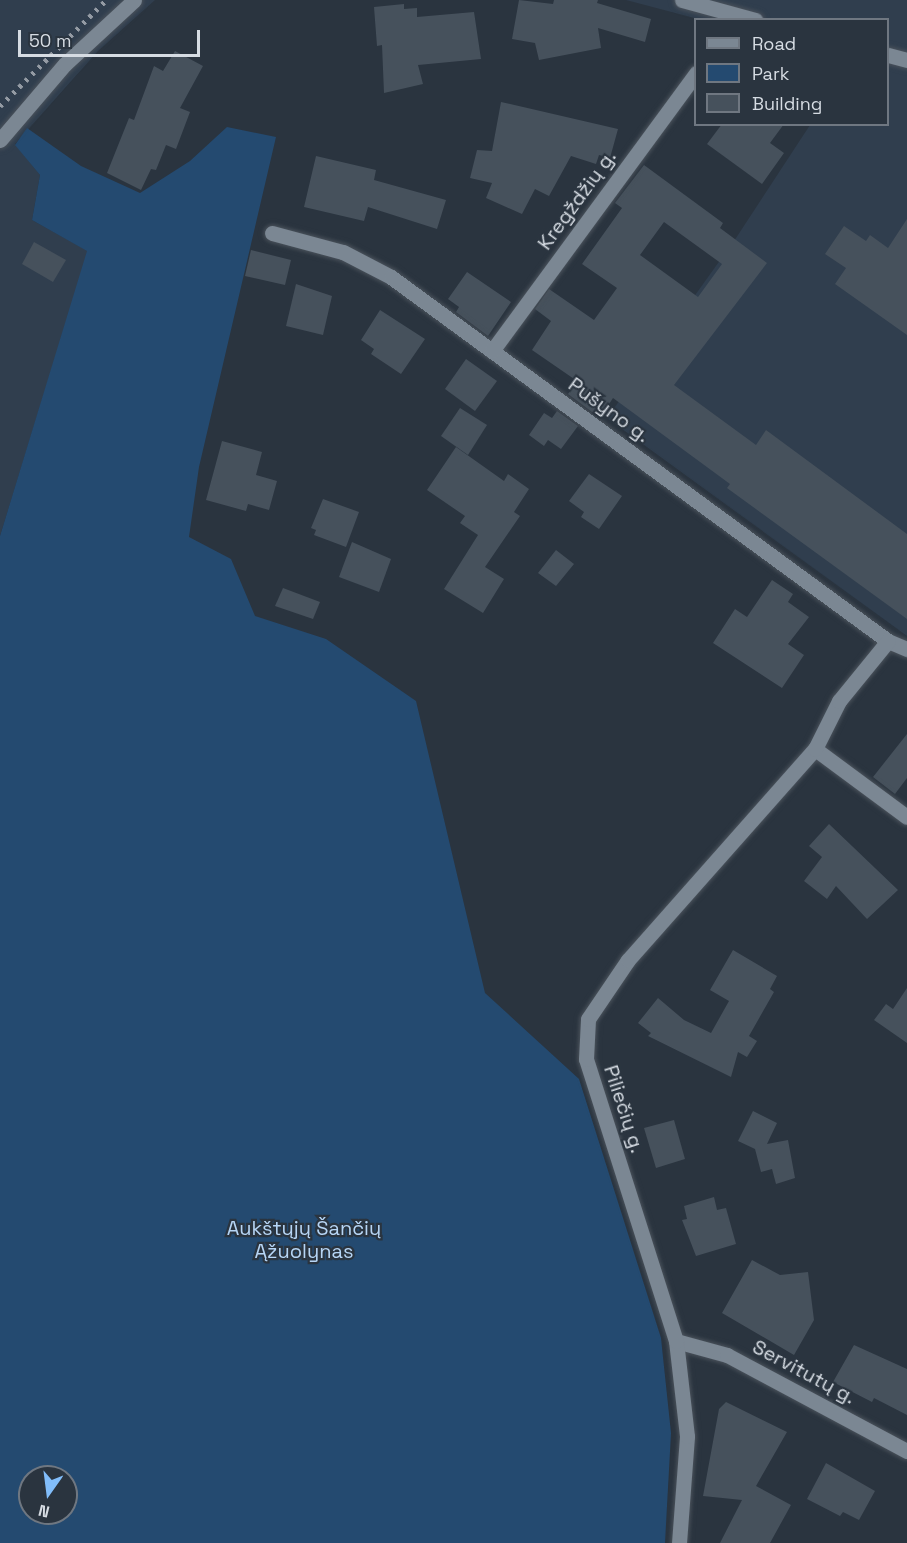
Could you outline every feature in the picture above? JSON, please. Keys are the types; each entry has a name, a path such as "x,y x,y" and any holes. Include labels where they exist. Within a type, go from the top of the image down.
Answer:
{"street":[{"path":"0,140 65,64 134,0"},
{"path":"682,0 723,15 742,18"},
{"path":"889,55 907,60"},
{"name":"Kregždžių g.","path":"492,351 694,77"},
{"name":"Pušyno g.","path":"272,233 358,258 492,351 888,641 907,649"},
{"name":"Piliečių g.","path":"679,1543 687,1436 676,1341 586,1059 588,1019 628,960 815,749 839,701 888,641"},
{"path":"815,749 907,818"},
{"name":"Servitutų g.","path":"676,1341 727,1355 907,1451"}],"shaded area":[{"path":"0,0 155,0 98,51 15,144 40,175 32,220 88,251 0,536"},
{"path":"626,0 907,0 907,636 607,418 736,238 809,126 889,126 889,18 694,18"}],"green space":[{"name":"Aukštųjų Šančių Ąžuolynas","path":"227,127 276,137 199,467 189,537 231,559 255,616 326,639 416,701 485,993 579,1079 661,1338 671,1433 665,1543 0,1543 0,536 87,251 32,220 40,175 15,145 27,128 81,166 140,193 190,161"}],"building":[{"path":"519,0 553,4 554,0 598,0 597,3 651,19 645,42 598,28 601,48 539,60 535,43 512,39"},
{"path":"404,4 404,9 417,8 417,17 474,12 481,59 418,65 423,84 384,93 382,45 377,46 374,7"},
{"path":"175,51 203,66 180,108 190,112 176,149 166,145 156,170 151,169 141,190 107,173 129,118 134,120 154,66 163,71"},
{"path":"501,102 618,129 610,158 599,155 596,164 571,156 549,196 535,189 522,214 486,198 492,183 470,178 477,150 492,151"},
{"path":"720,126 783,126 770,143 784,153 762,184 707,144"},
{"path":"316,156 376,170 374,180 446,200 437,229 368,207 364,221 304,207"},
{"path":"644,165 723,223 720,228 767,263 674,385 756,445 766,430 907,534 907,619 727,488 730,484 613,398 600,418 568,394 577,381 532,350 551,321 535,309 549,289 594,320 617,288 582,264 622,208 615,203","holes":["664,222 722,264 698,297 640,255"]},
{"path":"907,219 907,335 835,284 846,268 825,254 844,226 866,241 870,235 888,248"},
{"path":"34,242 66,260 53,282 22,264"},
{"path":"251,250 291,260 285,285 245,276"},
{"path":"467,272 511,302 488,336 456,312 459,307 448,299"},
{"path":"296,284 332,296 323,335 286,326"},
{"path":"380,310 425,339 401,374 371,354 374,349 361,340"},
{"path":"466,359 497,381 475,411 445,389"},
{"path":"460,408 487,425 468,455 441,436"},
{"path":"557,411 578,426 561,449 548,440 544,446 529,435 544,413 552,418"},
{"path":"222,441 262,452 256,475 277,481 269,510 248,504 246,511 206,500"},
{"path":"456,447 504,481 508,474 529,489 514,512 520,516 485,567 504,579 483,613 444,589 478,535 460,523 465,516 427,490"},
{"path":"589,474 622,496 599,529 581,517 584,512 569,501"},
{"path":"323,499 359,512 346,547 314,535 316,530 311,528"},
{"path":"352,542 391,559 379,592 339,577"},
{"path":"556,550 574,564 556,586 538,573"},
{"path":"772,580 793,594 788,602 809,617 788,644 804,655 782,688 713,643 735,609 747,617"},
{"path":"283,588 320,602 313,619 275,606"},
{"path":"907,734 907,778 895,794 873,777"},
{"path":"829,824 898,890 867,919 836,886 827,899 804,881 822,857 809,846"},
{"path":"733,950 777,976 770,989 774,992 749,1036 757,1041 747,1057 738,1052 731,1077 648,1036 651,1033 638,1023 658,998 684,1020 711,1033 729,1001 710,990"},
{"path":"907,988 907,1043 874,1020 886,1004 893,1009"},
{"path":"753,1111 777,1123 767,1144 788,1140 795,1178 776,1184 772,1169 761,1172 755,1149 738,1141"},
{"path":"674,1120 685,1159 656,1168 644,1128"},
{"path":"714,1197 717,1210 726,1208 736,1244 696,1256 682,1220 687,1219 684,1206"},
{"path":"752,1260 780,1275 808,1272 814,1320 794,1355 722,1313"},
{"path":"854,1345 907,1369 907,1415 874,1398 872,1402 833,1382"},
{"path":"726,1402 787,1432 756,1486 791,1505 770,1543 720,1543 742,1500 703,1496 719,1409"},
{"path":"826,1463 875,1491 859,1520 843,1512 840,1516 807,1499"}],"railway":[{"path":"0,106 106,0"}]}
